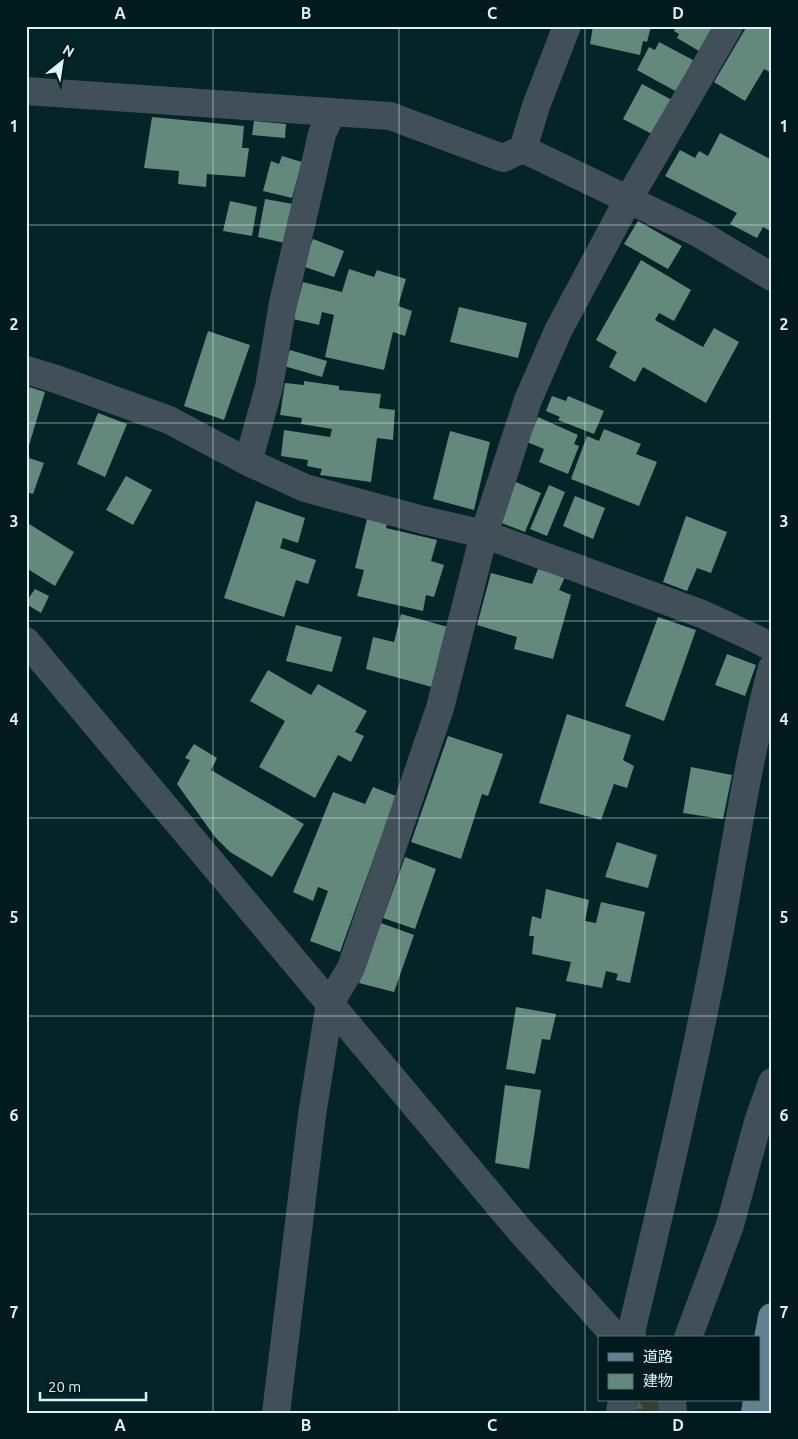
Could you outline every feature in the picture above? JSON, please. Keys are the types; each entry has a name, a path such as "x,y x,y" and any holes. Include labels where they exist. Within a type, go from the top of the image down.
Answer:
{"main road":[{"path":"760,1382 772,1317"}],"street":[{"path":"26,91 390,116 503,158 523,149 536,106 567,26"},
{"path":"276,1413 312,1115 330,1003 351,968 440,708 484,534 528,400 558,331 628,200 729,26"},
{"path":"248,462 269,387 283,303 322,134 332,112"},
{"path":"523,149 700,234 772,278"},
{"path":"26,370 56,378 169,420 248,462 305,488 423,520 484,534 702,614 772,647"},
{"path":"26,641 517,1227 615,1336"},
{"path":"632,1336 666,1189 716,952 760,712 772,668"},
{"path":"689,1336 730,1225 758,1122 772,1082"}],"green space":[{"path":"632,1402 662,1402 665,1413 630,1413"}],"building":[{"path":"593,26 651,26 647,42 643,41 640,55 590,44"},
{"path":"676,26 713,26 699,51 677,38 679,34 674,31"},
{"path":"747,26 772,26 772,73 764,69 745,101 714,82"},
{"path":"659,42 693,60 677,92 637,70 649,47 655,50"},
{"path":"642,84 672,100 652,134 623,119"},
{"path":"152,117 244,126 242,148 249,148 245,177 207,174 206,187 178,184 179,171 144,168"},
{"path":"254,121 286,124 285,138 252,135"},
{"path":"720,133 772,160 772,232 763,227 757,238 730,224 737,213 665,176 680,150 695,158 699,151 708,156"},
{"path":"282,156 302,162 292,198 263,191 271,161 279,164"},
{"path":"265,199 293,204 285,243 258,237"},
{"path":"230,201 257,207 252,236 223,231"},
{"path":"638,221 682,246 668,269 624,244"},
{"path":"313,239 344,251 334,277 302,266"},
{"path":"641,260 691,290 674,321 659,313 655,320 703,347 714,328 739,342 706,403 643,367 635,382 609,367 617,352 596,340"},
{"path":"349,269 374,277 377,270 406,279 398,306 412,311 405,336 393,332 384,370 325,357 334,315 322,312 319,325 293,319 303,282 342,292"},
{"path":"459,307 527,323 518,358 450,342"},
{"path":"208,331 250,345 224,420 184,406"},
{"path":"290,350 327,361 322,377 284,366"},
{"path":"304,381 339,386 339,390 381,394 379,408 395,410 393,440 377,438 371,482 320,475 322,469 307,466 308,460 281,456 284,430 330,437 332,429 301,424 302,418 280,415 285,383 304,385"},
{"path":"26,386 45,392 27,452 26,451"},
{"path":"552,396 566,401 568,396 604,411 594,434 558,420 560,417 546,411"},
{"path":"98,413 127,424 105,477 77,464"},
{"path":"538,417 578,435 574,444 579,446 568,474 539,462 544,449 527,442"},
{"path":"604,429 641,444 636,454 657,462 639,506 571,479 587,436 599,441"},
{"path":"450,431 490,442 474,510 433,499"},
{"path":"26,457 44,463 33,494 26,492"},
{"path":"126,476 152,490 133,525 106,510"},
{"path":"516,482 541,493 525,532 499,522"},
{"path":"549,485 565,492 547,536 530,529"},
{"path":"575,496 605,508 593,539 563,526"},
{"path":"256,501 305,518 298,543 283,538 280,548 316,560 308,584 296,580 284,617 224,598"},
{"path":"686,516 727,532 711,573 697,568 687,591 663,582"},
{"path":"367,519 387,524 386,528 437,540 431,561 444,565 434,597 426,595 423,611 357,596 364,570 355,568"},
{"path":"26,522 74,552 55,586 26,568"},
{"path":"538,569 565,577 559,590 571,595 553,659 514,649 517,637 477,625 491,573 532,584"},
{"path":"35,589 49,596 41,613 26,604"},
{"path":"401,614 448,627 432,687 366,669 373,637 394,642"},
{"path":"658,617 696,630 664,721 625,706"},
{"path":"296,625 342,637 332,672 286,661"},
{"path":"727,654 756,665 745,696 715,685"},
{"path":"268,670 311,695 318,684 367,711 355,732 364,736 351,762 338,755 315,798 259,767 285,721 250,701"},
{"path":"567,714 631,735 623,760 634,766 627,788 614,784 601,820 539,803"},
{"path":"448,736 503,754 488,796 482,794 461,859 411,842"},
{"path":"194,744 217,758 211,770 304,824 272,877 230,852 215,837 177,784 190,760 185,758"},
{"path":"691,767 732,775 723,819 683,813"},
{"path":"373,787 396,796 340,952 310,941 328,891 318,887 313,901 293,892 333,792 365,804"},
{"path":"617,842 657,855 648,888 605,877"},
{"path":"405,857 436,869 415,929 383,918"},
{"path":"546,889 589,900 585,921 596,923 601,902 645,912 630,983 616,980 618,974 606,971 602,988 566,981 571,962 532,954 534,936 529,936 532,916 541,919"},
{"path":"381,923 414,935 394,992 359,983"},
{"path":"516,1007 556,1014 550,1040 542,1039 535,1074 506,1069"},
{"path":"505,1085 541,1090 529,1169 495,1163"}]}
